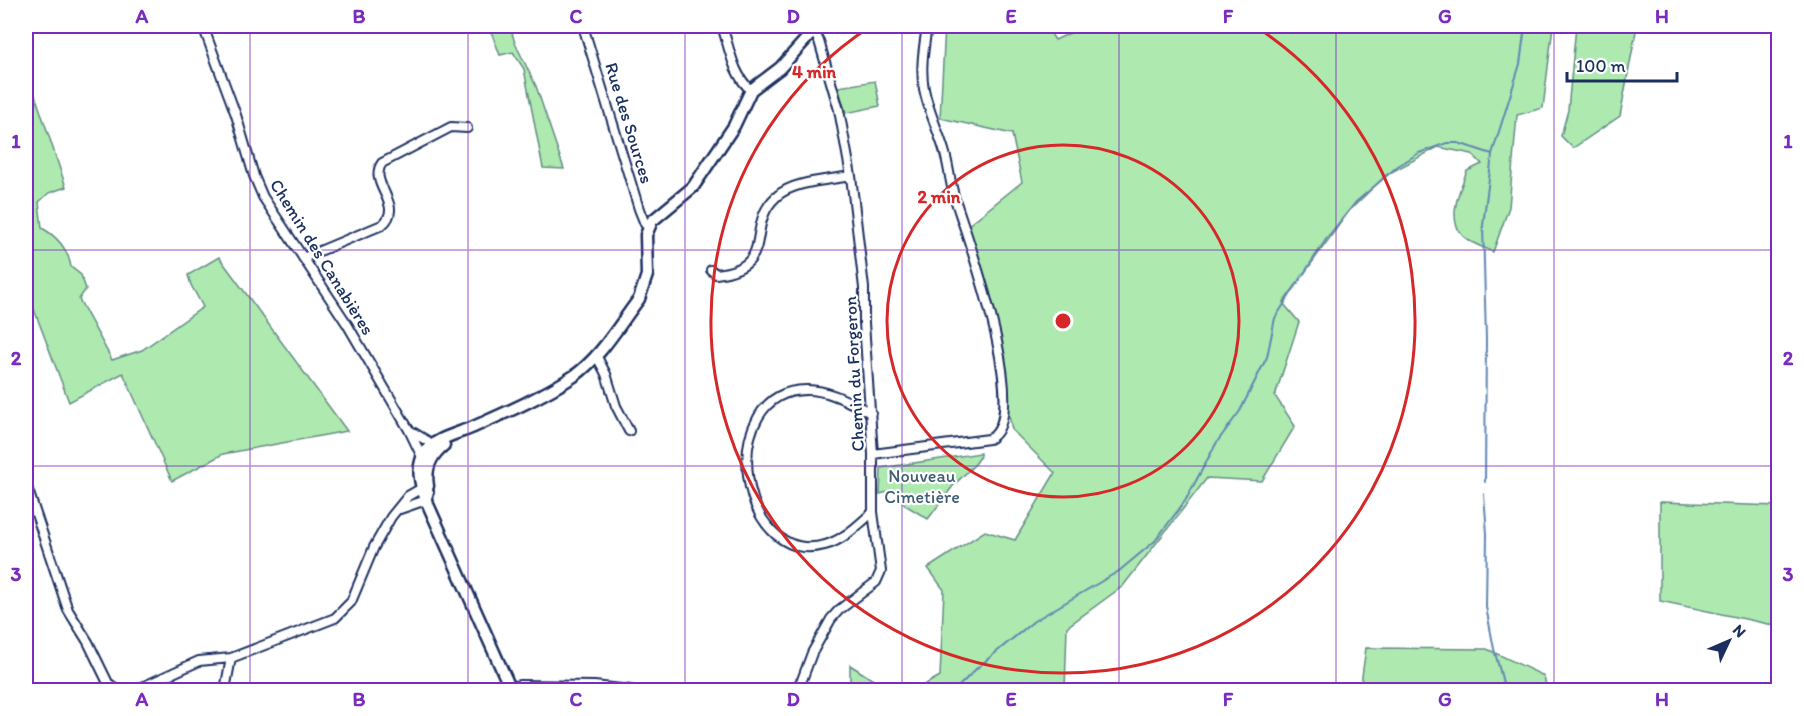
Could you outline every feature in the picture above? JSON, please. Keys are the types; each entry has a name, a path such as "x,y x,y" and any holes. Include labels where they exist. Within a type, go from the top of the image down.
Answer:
{"street":[{"name":"Chemin des Canabières","path":"202,26 236,115 262,197 347,324 409,430 418,450 431,453"},
{"name":"Rue des Sources","path":"583,26 639,209 645,224 649,227"},
{"path":"722,26 738,73 750,89"},
{"path":"873,454 989,439 995,436 1003,422 1003,381 992,313 955,197 948,161 924,88 922,70 927,26"},
{"path":"631,690 583,686 519,685 511,689 426,493 431,453 469,429 561,383 596,356 643,291 647,275 645,244 649,227 658,215 685,195 700,179 734,126 750,89 786,62 816,28"},
{"name":"Chemin du Forgeron","path":"794,690 802,680 812,653 831,619 839,609 880,577 873,512 873,454 864,323 864,288 852,176 839,110 816,28"},
{"path":"303,258 382,225 387,220 391,214 390,206 378,175 382,163 451,126 467,128"},
{"path":"711,270 716,274 723,273 739,269 747,264 758,247 764,214 776,196 785,190 795,186 852,176"},
{"path":"596,356 606,374 616,406 629,432"},
{"path":"871,413 839,397 816,391 801,390 782,395 765,408 753,428 747,450 747,462 749,486 757,508 769,526 788,542 810,547 824,545 838,539 873,512"},
{"name":"Chemin des Canabières","path":"409,430 431,453"},
{"path":"26,484 69,609 108,683 118,690"},
{"path":"400,509 408,496 426,493"},
{"path":"136,690 199,661 231,658 327,623 343,612 357,590 381,534 391,517 426,493"},
{"path":"225,690 231,658"}],"green space":[{"path":"484,26 510,26 515,43 536,86 564,169 543,168 524,69 513,52 500,55 492,34"},
{"path":"945,26 1046,26 1055,40 1085,26 1553,26 1543,108 1517,115 1509,207 1493,252 1468,240 1461,233 1455,216 1457,197 1467,171 1482,164 1472,154 1438,147 1386,175 1349,211 1283,303 1299,322 1275,396 1295,426 1262,481 1207,478 1123,586 1067,627 1065,690 915,690 940,676 944,590 928,568 985,531 1015,540 1055,473 1012,430 988,311 961,231 1022,182 1012,134 940,118"},
{"path":"1576,26 1637,26 1620,116 1573,148 1561,136 1568,110"},
{"path":"26,68 66,187 49,193 39,202 42,228 61,244 71,267 81,275 86,289 79,299 112,360 142,350 203,307 188,275 219,257 347,431 223,454 172,481 123,373 69,402 26,288"},
{"path":"875,81 880,106 846,113 838,87"},
{"name":"Nouveau Cimetière","path":"980,453 976,463 953,486 928,519 905,505 895,490 880,494 881,468"},
{"path":"1660,502 1778,506 1778,626 1660,601"},
{"path":"1366,648 1487,649 1544,676 1547,690 1375,690 1361,683"},
{"path":"850,665 889,690 850,690"}],"waterway":[{"path":"955,690 977,668 1034,621 1119,571 1155,541 1185,501 1217,442 1240,411 1267,357 1275,318 1327,238 1356,202 1398,166 1419,153 1447,143 1458,143 1492,154 1520,64 1525,26"},
{"path":"1485,482 1486,339 1483,225 1492,155"},
{"path":"1484,494 1487,534 1486,607 1505,690"}]}
